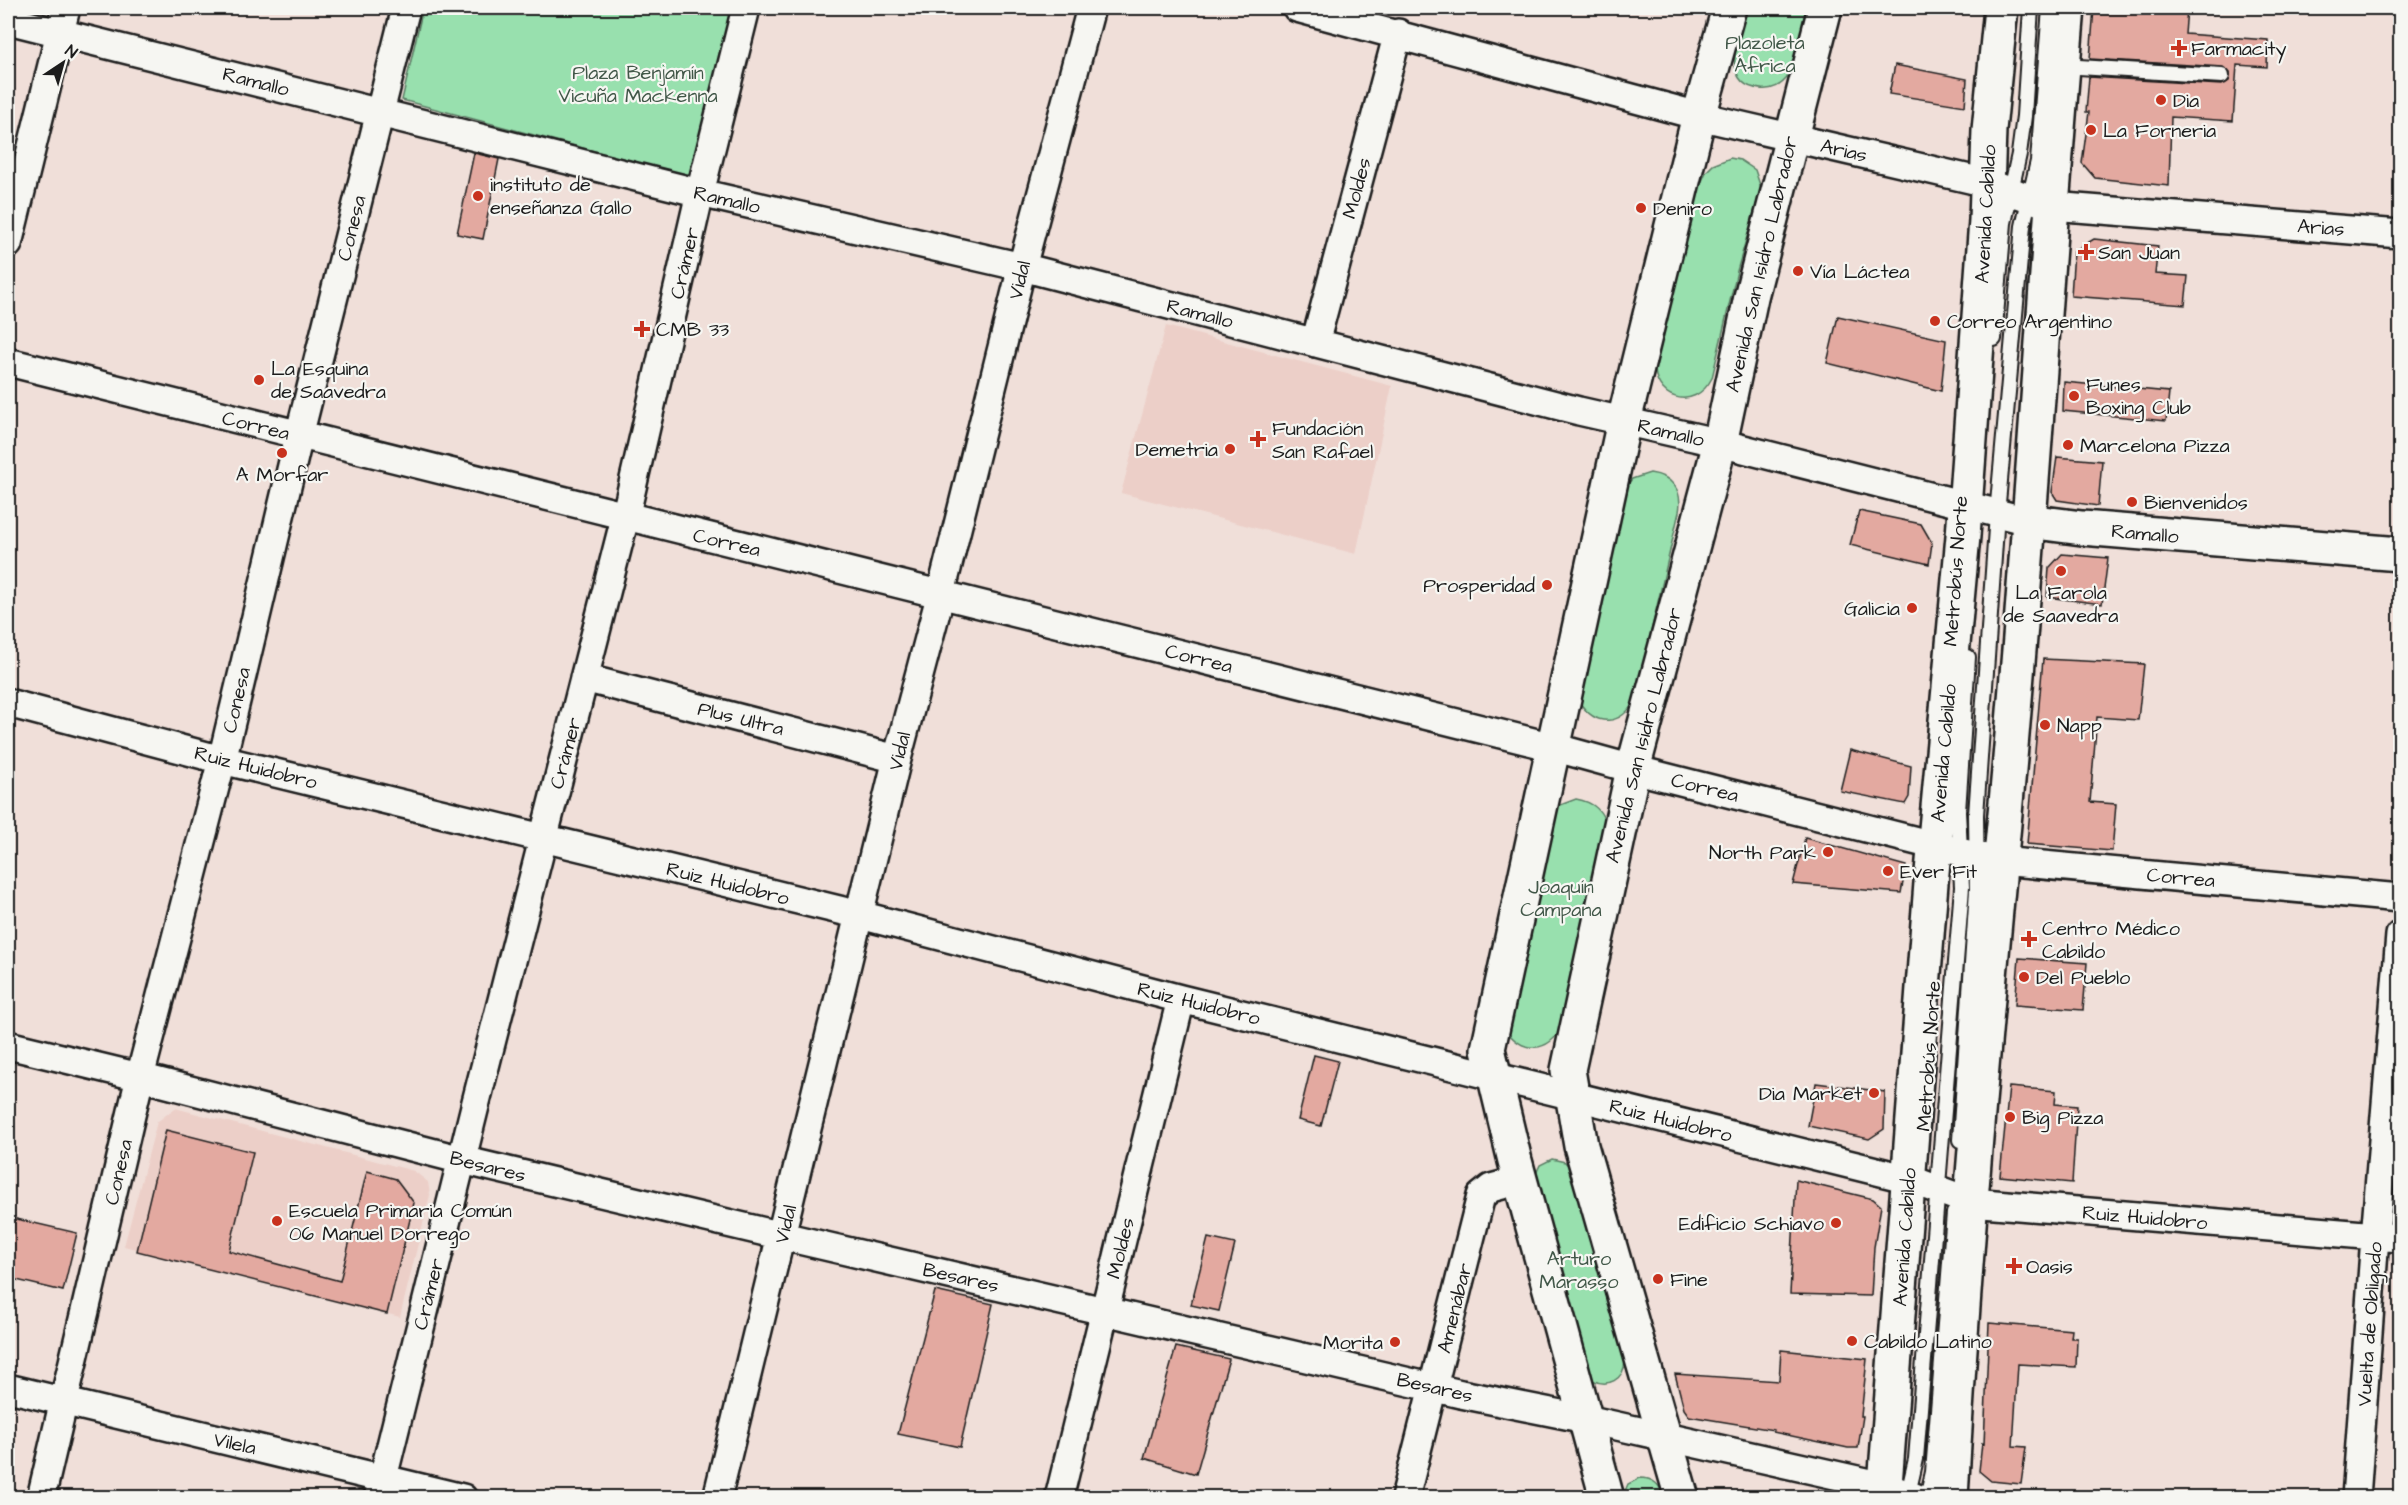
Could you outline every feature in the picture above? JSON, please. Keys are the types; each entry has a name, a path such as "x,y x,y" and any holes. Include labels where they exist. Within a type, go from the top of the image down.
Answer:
{"street":[{"name":"Conesa","path":"41,1497 140,1077 222,760 299,436 406,8"},
{"name":"Crámer","path":"381,1488 625,518 700,193 746,8"},
{"name":"Vidal","path":"717,1497 897,759 1022,267 1091,8"},
{"name":"Arias","path":"1297,8 1398,33 1699,116 2020,195 2400,234"},
{"path":"1607,1497 1488,1049 1624,421 1699,116 1729,8"},
{"name":"Avenida San Isidro Labrador","path":"1682,1497 1581,1146 1570,1094 1568,1070 1632,769 1720,443 1751,297 1825,8"},
{"name":"Avenida Cabildo","path":"1905,1495 1946,1190 1968,853 2028,520 2020,195 1989,130 2001,8"},
{"name":"Avenida Cabildo","path":"1951,1497 1946,1190 1968,853 1980,505 2020,195 2063,66 2068,8"},
{"name":"Ramallo","path":"8,20 63,20 379,113 700,193 1022,267 1624,421 1980,505 2028,520 2082,528 2400,554"},
{"path":"8,243 63,20"},
{"name":"Moldes","path":"1315,343 1398,33"},
{"name":"Correa","path":"8,362 625,518 941,593 1968,853 2400,898"},
{"name":"Plus Ultra","path":"584,678 897,759"},
{"name":"Ruiz Huidobro","path":"8,703 222,760 860,915 1181,999 1570,1094 1946,1190 2388,1238"},
{"name":"Vuelta de Obligado","path":"2356,1497 2388,1238 2400,935"},
{"name":"Moldes","path":"1059,1497 1181,999"},
{"name":"Besares","path":"8,1046 140,1077 462,1160 782,1236 1434,1387 1586,1419 1905,1495"},
{"name":"Amenábar","path":"1405,1497 1481,1196 1491,1188 1521,1180"},
{"name":"Vilela","path":"8,1388 381,1488 463,1497"}],"lane":[{"name":"Metrobús Norte","path":"1976,551 1980,505 2023,226 2019,154 2024,116 2031,8"},
{"name":"Metrobús Norte","path":"1993,349 2004,223 2038,161 2050,8"},
{"path":"2063,66 2222,76"},
{"name":"Metrobús Norte","path":"1959,1149 1977,891 1958,798 1969,645"},
{"path":"1905,1495 1933,1472 1946,1190"}],"shaded area":[{"name":"Fundación San Rafael","path":"1166,326 1392,386 1356,554 1121,493"},
{"name":"Escuela Primaria Común 06 Manuel Dorrego","path":"175,1108 414,1171 428,1182 430,1195 400,1317 124,1246 157,1122"}],"green space":[{"name":"Plaza Benjamín Vicuña Mackenna","path":"423,8 733,8 696,178 402,100"},
{"name":"Plazoleta África","path":"1745,8 1806,8 1794,65 1786,79 1775,87 1761,89 1748,86 1740,78 1735,68 1736,43"},
{"path":"1730,158 1740,160 1755,170 1761,188 1737,271 1712,378 1704,389 1695,395 1685,398 1675,397 1660,385 1655,361 1691,206 1706,172 1713,165"},
{"path":"1650,473 1664,477 1674,485 1679,497 1679,512 1635,700 1623,715 1616,719 1601,719 1586,711 1580,703 1626,486 1632,479"},
{"name":"Joaquín Campana","path":"1576,799 1588,802 1597,808 1601,812 1607,829 1562,1027 1550,1042 1543,1046 1527,1046 1513,1038 1506,1030 1552,813 1558,806"},
{"name":"Arturo Marasso","path":"1552,1159 1565,1162 1574,1172 1625,1361 1622,1373 1609,1383 1592,1380 1534,1178 1540,1165"},
{"path":"1640,1478 1656,1483 1664,1497 1622,1498 1628,1484"}],"building":[{"path":"2094,8 2187,8 2185,34 2268,40 2267,67 2237,65 2233,121 2171,117 2169,186 2095,178 2082,163 2089,112 2086,112 2089,77 2221,85 2229,81 2230,73 2223,67 2090,59"},
{"path":"1895,65 1967,79 1965,106 1889,94"},
{"name":"instituto de enseñanza Gallo","path":"474,153 499,159 483,239 457,234"},
{"path":"2094,239 2158,246 2155,274 2188,276 2185,305 2071,296 2074,251"},
{"path":"1838,316 1946,340 1941,391 1827,363"},
{"path":"2064,382 2169,392 2166,421 2063,411"},
{"path":"2057,457 2102,461 2098,506 2057,500 2052,492"},
{"path":"1859,511 1921,524 1932,543 1929,564 1850,545"},
{"path":"2062,554 2108,558 2102,604 2047,597 2049,568"},
{"path":"2043,659 2144,664 2138,720 2097,717 2090,802 2116,804 2112,851 2027,844"},
{"path":"1850,750 1911,766 1909,797 1905,804 1840,791"},
{"name":"North Park","path":"1805,838 1906,866 1901,893 1793,884"},
{"path":"2019,958 2087,963 2083,1010 2015,1005"},
{"path":"1314,1055 1338,1061 1321,1126 1298,1120"},
{"path":"1816,1083 1885,1092 1884,1129 1869,1139 1808,1126"},
{"path":"2009,1087 2056,1091 2055,1104 2077,1106 2072,1183 2000,1176"},
{"path":"166,1130 253,1152 229,1251 340,1281 367,1171 396,1179 414,1203 387,1314 137,1251"},
{"path":"1796,1180 1873,1199 1881,1206 1874,1247 1871,1296 1790,1294"},
{"path":"8,1217 77,1233 63,1291 8,1278"},
{"path":"1208,1238 1235,1244 1219,1311 1191,1305"},
{"path":"935,1291 993,1304 960,1447 898,1434"},
{"path":"1989,1323 2072,1330 2071,1338 2077,1338 2076,1367 2018,1364 2013,1446 2026,1447 2021,1484 1991,1481 1979,1471 1982,1443 1984,1444"},
{"path":"1176,1347 1229,1359 1196,1474 1144,1458"},
{"path":"1781,1350 1867,1359 1858,1448 1848,1448 1773,1432 1774,1430 1689,1416 1684,1409 1675,1374 1779,1381"}],"place":[{"name":"Farmacity","path":"2179,48"},
{"name":"Dia","path":"2161,100"},
{"name":"La Forneria","path":"2091,130"},
{"name":"instituto de enseñanza Gallo","path":"478,196"},
{"name":"Deniro","path":"1641,208"},
{"name":"San Juan","path":"2086,252"},
{"name":"Vía Láctea","path":"1798,271"},
{"name":"Correo Argentino","path":"1935,321"},
{"name":"CMB 33","path":"642,329"},
{"name":"La Esquina de Saavedra","path":"259,380"},
{"name":"Funes Boxing Club","path":"2074,396"},
{"name":"Fundación San Rafael","path":"1258,439"},
{"name":"Marcelona Pizza","path":"2068,445"},
{"name":"Demetria","path":"1230,449"},
{"name":"A Morfar","path":"282,453"},
{"name":"Bienvenidos","path":"2132,502"},
{"name":"La Farola de Saavedra","path":"2061,571"},
{"name":"Prosperidad","path":"1547,585"},
{"name":"Galicia","path":"1912,608"},
{"name":"Napp","path":"2045,725"},
{"name":"North Park","path":"1828,852"},
{"name":"Ever Fit","path":"1888,871"},
{"name":"Centro Médico Cabildo","path":"2029,939"},
{"name":"Del Pueblo","path":"2024,977"},
{"name":"Dia Market","path":"1874,1093"},
{"name":"Big Pizza","path":"2010,1117"},
{"name":"Escuela Primaria Común 06 Manuel Dorrego","path":"277,1221"},
{"name":"Edificio Schiavo","path":"1836,1223"},
{"name":"Oasis","path":"2014,1266"},
{"name":"Fine","path":"1658,1279"},
{"name":"Cabildo Latino","path":"1852,1341"},
{"name":"Morita","path":"1395,1342"}]}
